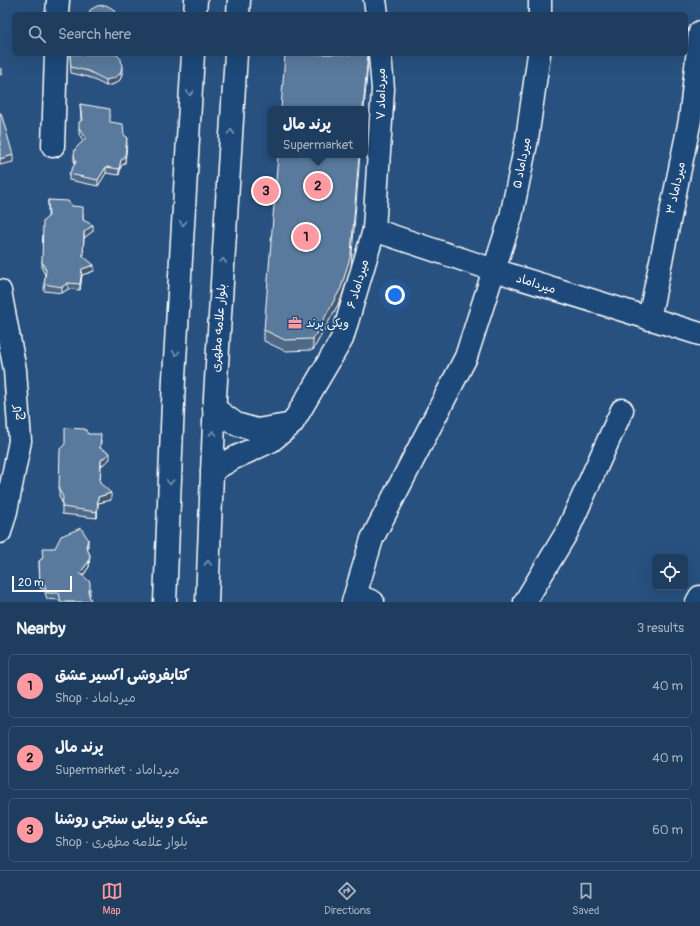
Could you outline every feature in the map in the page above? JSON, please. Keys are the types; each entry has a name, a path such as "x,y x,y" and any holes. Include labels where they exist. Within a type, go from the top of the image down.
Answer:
{"street":[{"path":"57,12 58,0"},
{"path":"195,12 196,0"},
{"path":"238,12 239,0"},
{"path":"375,0 377,12"},
{"path":"540,0 540,12"},
{"name":"میرداماد ۳","path":"649,319 690,120 700,32"},
{"path":"53,146 56,56"},
{"path":"165,602 174,378 193,56"},
{"name":"بلوار علامه مطهری","path":"207,602 214,408 236,56"},
{"name":"میرداماد ۷","path":"374,230 373,125 383,89 380,56"},
{"name":"میرداماد ۵","path":"361,600 372,539 466,357 511,217 527,139 539,56"},
{"name":"میرداماد","path":"374,230 494,270 700,334"},
{"name":"میرداماد ۶","path":"292,424 342,339 374,230"},
{"name":"کاج","path":"0,291 15,370 20,441 6,511 0,532"},
{"path":"214,408 236,424 257,430 292,424"},
{"path":"525,602 567,532 622,410"},
{"path":"212,471 271,441 292,424"},
{"path":"697,602 700,597"}],"building":[{"path":"106,5 113,9 115,12 90,12 90,10 97,6"},
{"path":"70,56 118,56 121,59 122,67 120,74 114,78 106,80 88,71 71,67"},
{"path":"285,56 368,56 363,106 281,106"},
{"path":"80,104 110,109 110,122 123,124 124,135 127,137 125,157 121,160 119,169 106,167 98,180 69,174 76,162 74,155 75,149 86,138 79,128 79,122 82,120"},
{"path":"0,113 13,155 0,159"},
{"path":"278,158 359,158 351,254 341,288 313,339 285,340 264,330"},
{"path":"48,200 68,201 72,206 83,207 83,220 93,225 84,232 83,256 94,265 82,269 80,284 68,283 62,287 44,284 46,270 42,262 43,221 49,216"},
{"path":"65,428 85,429 88,434 101,434 100,448 110,453 101,460 100,483 111,493 98,497 97,512 62,507 63,497 59,490 60,449 65,444"},
{"path":"81,528 88,539 86,547 90,555 89,561 80,573 90,582 90,589 88,591 91,602 61,602 59,593 47,593 44,583 40,582 39,561 43,558 42,548 55,548 61,536"}],"place":[{"name":"پرند مال","path":"318,186"},
{"name":"عینک و بینایی سنجی روشنا","path":"266,191"},
{"name":"کتابفروشی اکسیر عشق","path":"306,237"},
{"name":"ویکی پرند","path":"295,323"}]}
